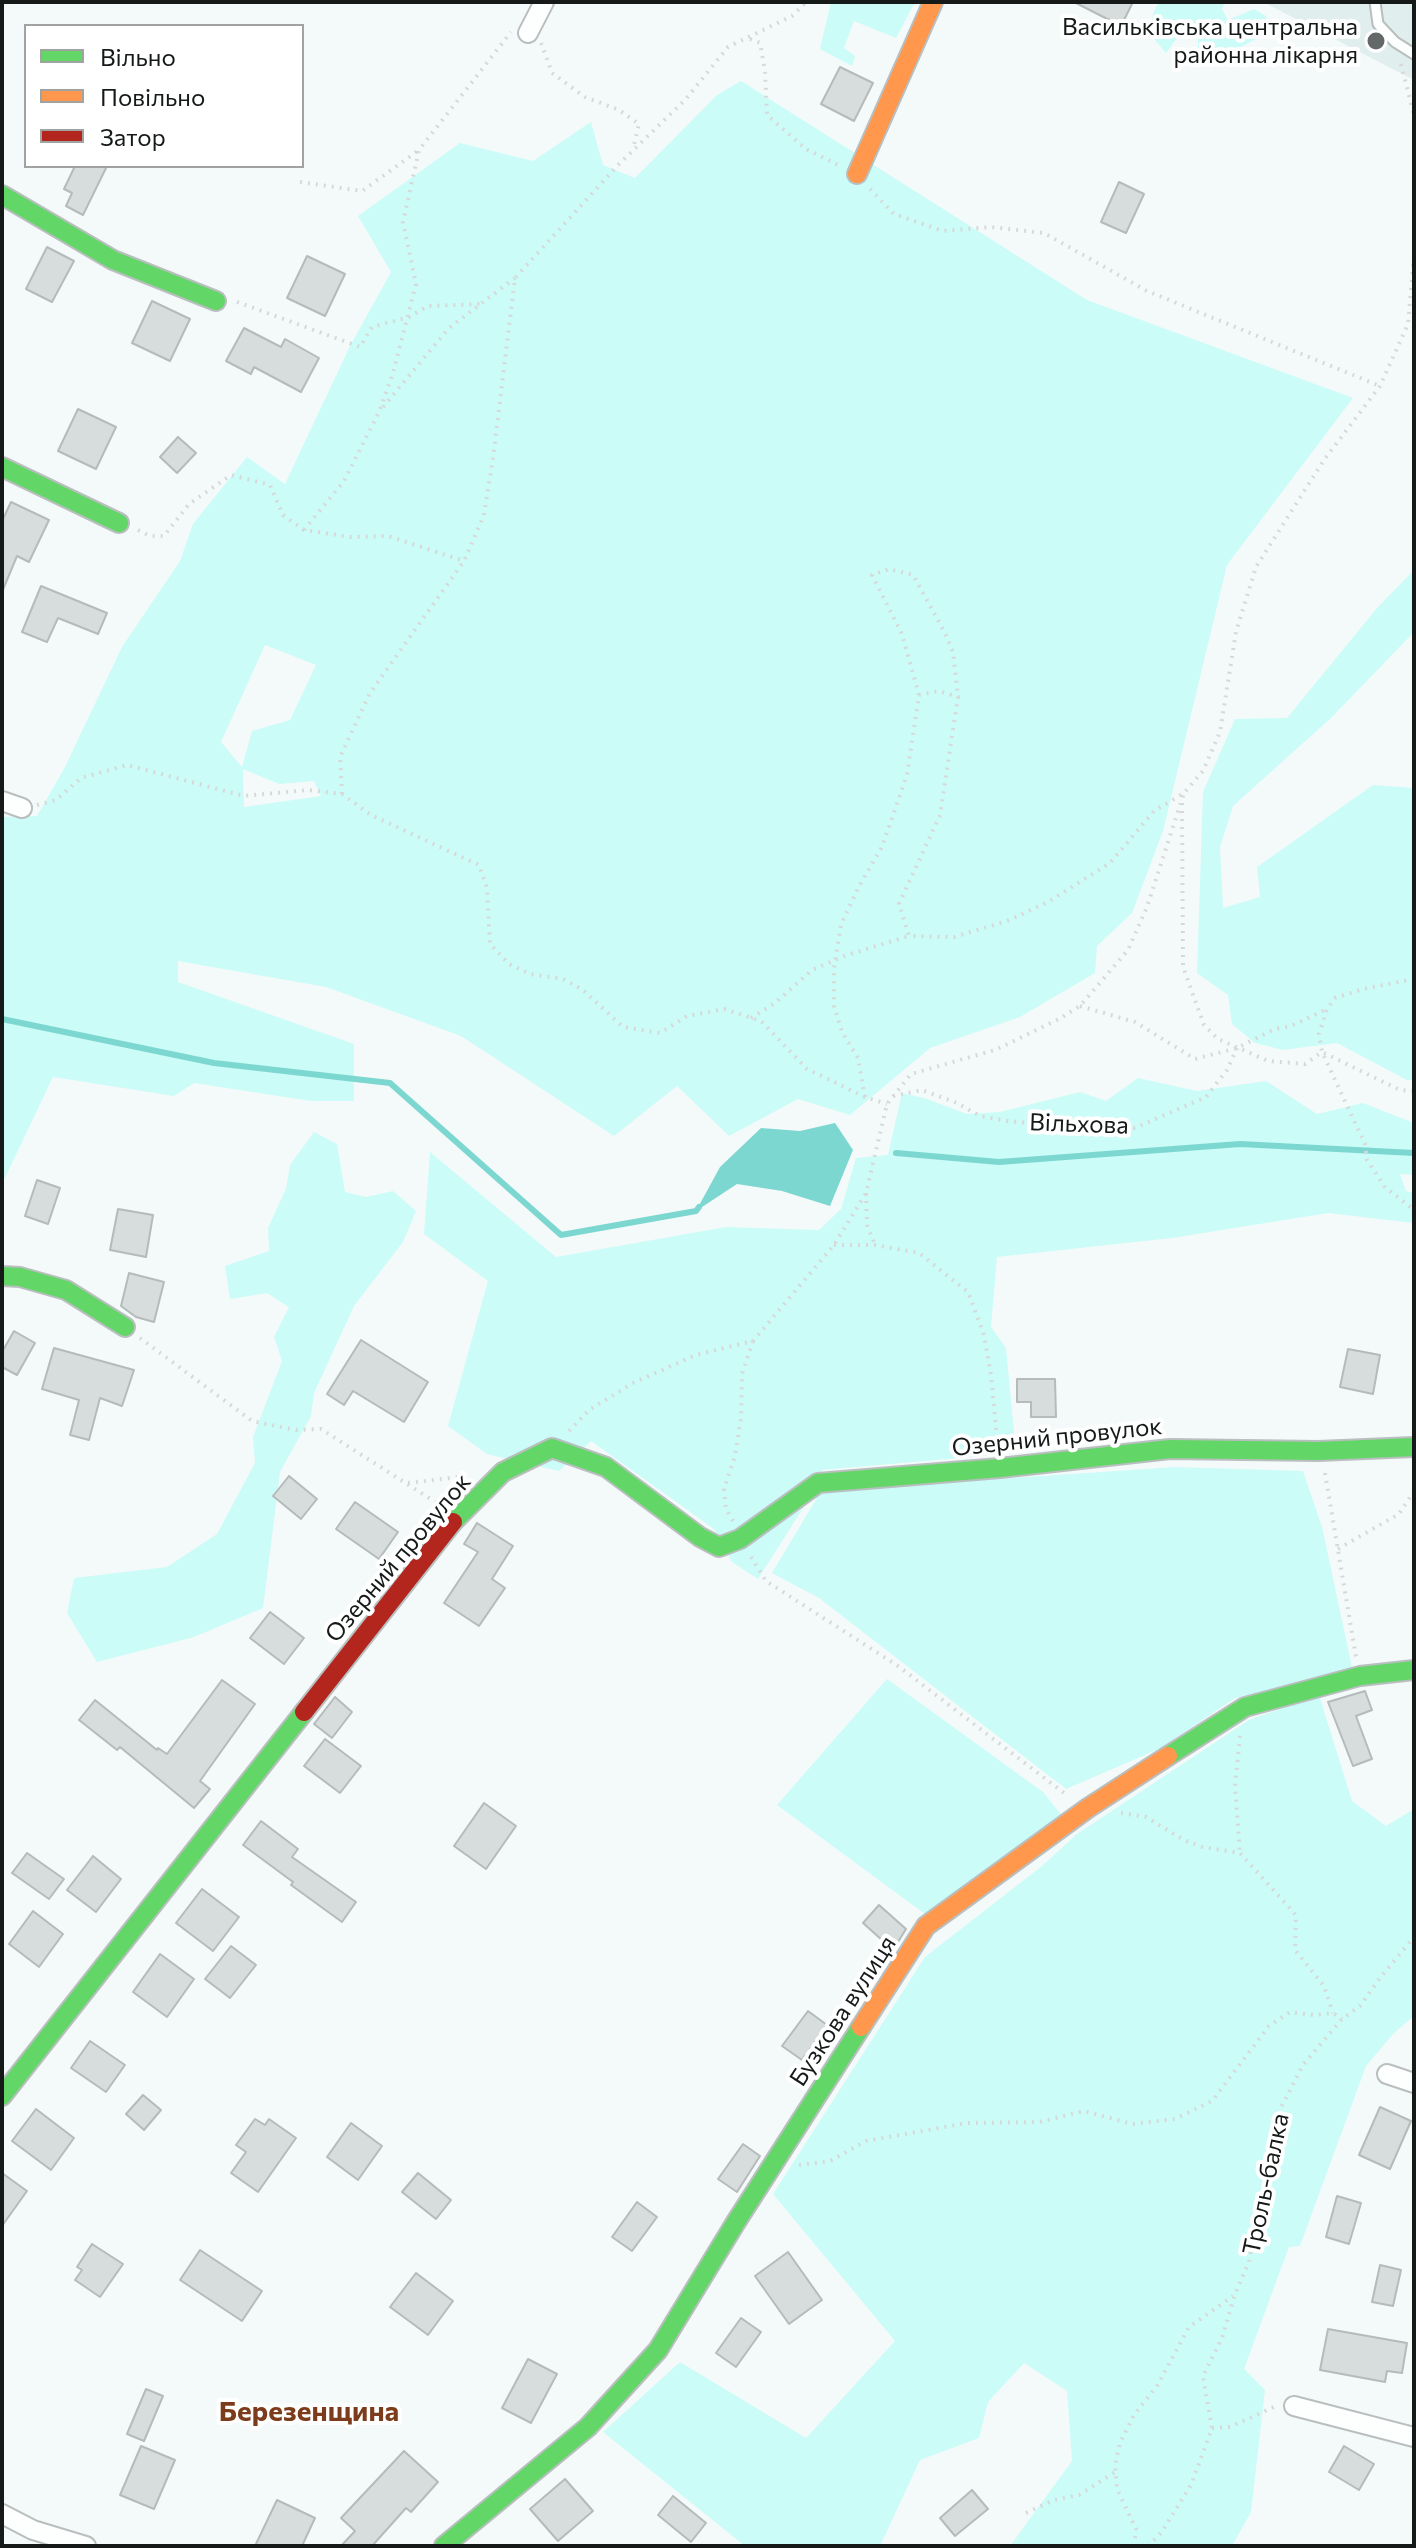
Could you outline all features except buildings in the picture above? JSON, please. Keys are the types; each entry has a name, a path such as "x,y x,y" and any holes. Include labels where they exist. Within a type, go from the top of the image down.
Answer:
{"street":[{"path":"857,174 933,2"},
{"path":"528,33 542,5"},
{"path":"2,195 113,260 216,301"},
{"path":"2,467 119,523"},
{"path":"2,801 22,808"},
{"path":"2,1276 20,1277 66,1290 125,1327"},
{"name":"Озерний провулок","path":"740,1539 818,1483 1000,1468 1170,1449 1318,1451 1414,1447"},
{"path":"552,1448 606,1467 700,1537 719,1547 740,1539"},
{"name":"Озерний провулок","path":"2,2096 458,1516 503,1472 552,1448"},
{"name":"Бузкова вулиця","path":"444,2546 588,2427 658,2350 926,1926 1088,1808 1245,1707 1360,1676 1414,1670"},
{"path":"1387,2074 1414,2083"},
{"path":"1294,2406 1414,2437"},
{"path":"2,2514 33,2530 86,2546"}],"lane":[{"path":"1375,2 1378,24 1395,42 1414,54"}],"path":[{"path":"379,412 449,328 515,278 633,150 685,100 728,47 792,16 806,2"},
{"path":"542,5 541,45 552,73 585,97 619,110 639,124 633,150"},
{"path":"300,182 362,191 419,150 512,31 528,33"},
{"path":"748,38 760,43 767,115 806,149 857,174 894,214 943,231 991,227 1044,233 1147,291 1380,386"},
{"path":"1395,42 1414,115"},
{"path":"304,530 344,481 379,412 409,317 416,284 403,222 419,150"},
{"path":"751,1018 775,1003 812,970 835,960 909,936 954,937 1007,921 1048,902 1110,863 1154,811 1184,793 1203,771 1220,732 1236,632 1256,567 1324,460 1380,386 1408,324 1414,255"},
{"path":"342,794 340,757 370,693 464,561 484,515 515,278"},
{"path":"216,301 224,297 360,347 372,327 409,317 428,306 480,304"},
{"path":"119,523 150,536 164,536 189,504 231,475 270,485 283,515 304,530 351,537 388,536 464,561"},
{"path":"865,1097 858,1058 842,1032 834,1006 835,960 841,925 882,847 907,775 919,695 902,634 872,575 889,569 913,575 944,631 953,652 958,697 940,815 899,904 909,936"},
{"path":"919,695 939,691 958,697"},
{"path":"22,808 56,800 81,778 127,765 244,796 308,790 342,794 371,815 479,865 487,888 490,944 509,964 530,974 563,979 583,990 623,1027 660,1033 687,1016 724,1009 761,1021 807,1069 865,1097 887,1104"},
{"path":"875,1245 867,1225 866,1193 887,1104 911,1074 995,1050 1080,1006 1128,950 1147,907 1184,793"},
{"path":"1182,801 1183,967 1204,1025 1218,1039 1268,1061 1305,1064 1322,1052"},
{"path":"1414,979 1335,998 1327,1009 1319,1034 1322,1052 1365,1144 1367,1160 1385,1187 1414,1210"},
{"path":"1080,1006 1135,1022 1195,1059 1237,1048 1327,1009"},
{"name":"Вільхова","path":"893,1096 922,1090 957,1103 980,1116 1008,1121 1030,1123 1089,1119 1135,1128 1206,1097 1227,1070 1237,1048"},
{"path":"1322,1052 1400,1090 1414,1091"},
{"path":"866,1193 834,1245 753,1341 742,1374 741,1418 735,1456 724,1489 726,1509 740,1539 766,1581 898,1666 1071,1799 1088,1808 1146,1817 1202,1847 1240,1853"},
{"path":"834,1245 875,1245 919,1253 968,1292 984,1335 1000,1468"},
{"path":"125,1327 252,1421 296,1430 321,1429 458,1516"},
{"path":"552,1448 589,1410 633,1383 696,1355 753,1341"},
{"path":"1318,1451 1329,1488 1360,1676"},
{"path":"406,1483 503,1472"},
{"path":"1338,1549 1399,1514 1414,1491"},
{"path":"1245,1707 1237,1749 1235,1786 1240,1853 1296,1915 1295,1950 1324,1986 1333,2013 1342,2019"},
{"name":"Троль-балка","path":"1212,2428 1203,2376 1222,2338 1235,2294 1249,2262 1255,2224 1267,2188 1277,2115 1303,2065 1342,2019 1360,2006 1414,1937"},
{"path":"770,2169 830,2161 866,2141 967,2123 1039,2122 1084,2111 1132,2124 1175,2119 1212,2101 1269,2026 1290,2012 1313,2015 1333,2013"},
{"path":"1134,2546 1136,2529 1117,2489 1115,2472 1120,2443 1134,2415 1157,2386 1189,2327 1235,2294"},
{"path":"1148,2546 1161,2533 1191,2485 1212,2428 1230,2427 1272,2406 1294,2406"},
{"path":"1026,2513 1054,2500 1079,2495 1115,2472"}],"shaded area":[{"path":"831,2 915,2 896,38 854,21 844,48 855,56 852,66 820,49"},
{"path":"1159,2 1225,2 1222,9 1228,20 1254,9 1266,16 1270,32 1229,53 1197,57 1198,39 1187,24 1166,53 1148,32"},
{"name":"Васильківська центральна районна лікарня","path":"1263,2 1414,2 1414,80"},
{"path":"741,81 1087,300 1353,398 1227,565 1163,831 1132,913 1097,946 1095,973 1020,1017 930,1048 850,1115 798,1099 729,1136 677,1086 614,1136 461,1036 326,987 178,961 178,982 354,1044 354,1101 311,1101 194,1083 174,1096 53,1077 2,1184 2,817 37,816 64,769 122,647 180,561 193,524 247,457 285,484 350,346 391,272 358,216 460,143 533,161 591,122 603,165 635,178 717,95","holes":["265,645 316,665 290,720 252,731 242,767 221,742","243,769 279,784 314,781 321,796 244,807"]},
{"path":"1414,570 1414,632 1331,718 1233,806 1220,847 1223,908 1260,897 1257,867 1373,785 1414,788 1414,1080 1407,1080 1337,1043 1283,1050 1255,1043 1232,1024 1228,995 1197,973 1203,792 1235,719 1287,718 1377,608"},
{"path":"1138,1078 1197,1091 1266,1081 1317,1114 1363,1103 1414,1123 1414,1175 1400,1174 1406,1191 1414,1193 1414,1223 1328,1213 1172,1238 997,1257 991,1327 1006,1348 1016,1453 822,1470 812,1494 758,1579 732,1562 714,1529 591,1441 559,1471 487,1454 448,1426 488,1281 424,1234 430,1152 556,1257 726,1227 819,1230 841,1209 856,1158 888,1155 902,1093 967,1114 1000,1112 1080,1092 1106,1101"},
{"path":"314,1132 337,1144 345,1192 366,1197 393,1191 416,1211 403,1242 354,1306 314,1393 311,1416 280,1472 263,1608 194,1637 97,1662 67,1613 74,1578 167,1567 217,1534 255,1463 253,1437 282,1361 274,1337 289,1307 267,1293 230,1299 225,1266 269,1251 268,1228 286,1189 290,1165"},
{"path":"1175,1467 1303,1471 1322,1527 1353,1672 1235,1698 1161,1748 1066,1789 819,1598 772,1573 821,1491"},
{"path":"887,1679 1043,1792 1063,1817 925,1914 777,1805"},
{"path":"1319,1695 1352,1801 1386,1826 1414,1809 1414,2016 1394,2033 1366,2066 1300,2246 1289,2247 1244,2369 1265,2390 1251,2512 1232,2546 1010,2546 1072,2461 1067,2391 1024,2363 988,2402 979,2438 920,2460 880,2546 745,2546 603,2432 680,2362 806,2438 895,2341 773,2194 925,1957 1042,1866 1077,1834 1249,1720"}],"water":[{"path":"835,1123 853,1150 830,1206 782,1191 737,1184 696,1211 720,1167 761,1128 800,1131"}],"waterway":[{"path":"2,1019 214,1063 390,1083 561,1235 696,1211 699,1207"},
{"path":"896,1153 999,1162 1240,1144 1414,1153"}],"traffic: fast":[{"path":"2,195 113,260 216,301"},
{"path":"2,467 119,523"},
{"path":"2,1276 20,1277 66,1290 125,1327"},
{"path":"453,1522 503,1472 552,1448 606,1467 700,1537 719,1547 740,1539 818,1483 1000,1468 1170,1449 1318,1451 1414,1447"},
{"path":"1168,1756 1245,1707 1360,1676 1414,1670"},
{"path":"2,2096 304,1712"},
{"path":"444,2546 588,2427 658,2350 861,2027"}],"traffic: slow":[{"path":"857,174 933,2"},
{"path":"861,2027 926,1926 1088,1808 1168,1756"}],"traffic: jam":[{"path":"304,1712 453,1522"}],"place":[{"name":"Васильківська центральна районна лікарня","path":"1376,41"}],"district":[{"name":"Березенщина","path":"309,2412"}]}
